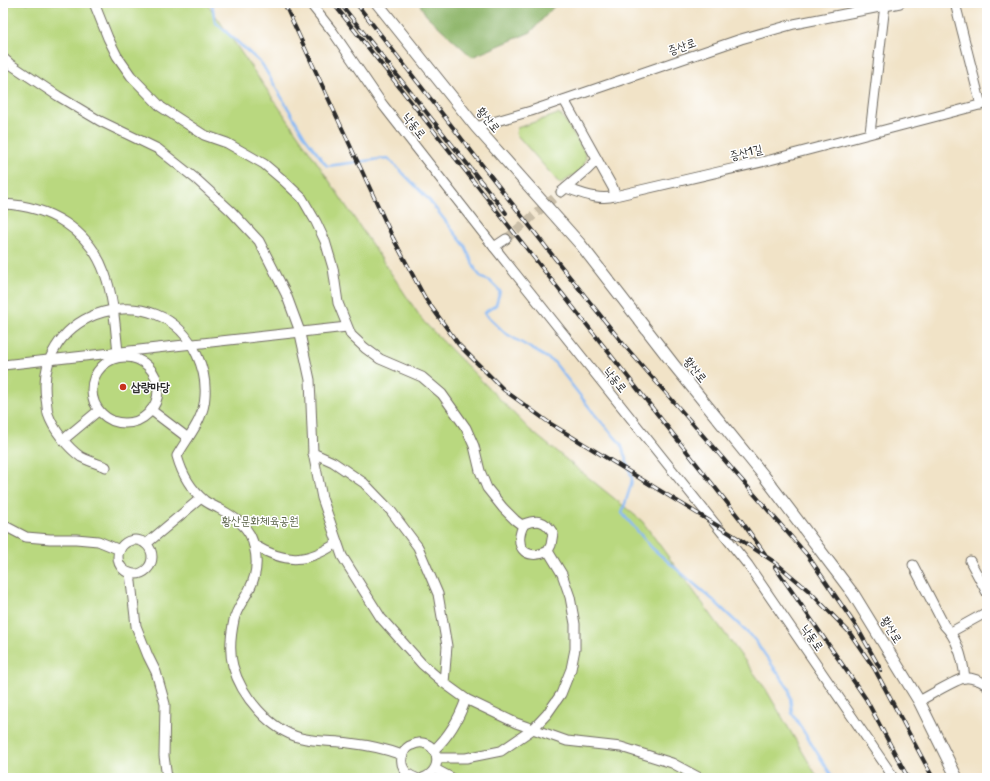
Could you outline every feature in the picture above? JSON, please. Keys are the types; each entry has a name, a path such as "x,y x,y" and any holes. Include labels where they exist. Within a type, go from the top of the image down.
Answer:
{"main road":[{"name":"황산로","path":"378,3 476,127 581,245 854,595 919,701 957,778"}],"street":[{"path":"94,3 117,56 131,76 161,107 204,135 227,143 264,164 302,198 325,241 333,268 338,303 351,335 380,359 422,377 442,394 466,428 474,446 480,471 488,488 503,508 523,526"},
{"name":"낙동로","path":"310,3 383,105 494,247 748,565 893,778"},
{"name":"증산로","path":"476,127 531,111 741,39 794,24 900,3"},
{"path":"955,3 984,104"},
{"path":"870,133 885,5"},
{"path":"3,58 58,96 100,121 158,149 196,179 231,211 259,241 286,294 300,332 310,380 313,453 322,498 342,556 381,618 422,664 466,699 533,729 567,741 622,747 672,763 700,778"},
{"path":"564,100 613,188 615,196"},
{"name":"증산1길","path":"597,160 564,190 607,198 770,160 984,104"},
{"path":"3,204 20,205 40,210 57,218 74,229 92,249 100,260 109,287 118,352"},
{"path":"494,247 506,239"},
{"path":"106,467 81,457 63,440 48,414 44,387 49,360 60,341 74,326 92,315 113,309 136,309 158,315 177,328 192,344 203,369 205,397 198,423 177,456 181,470 195,492 201,498 233,516 243,524 250,534 254,545 256,561 255,577 234,619 232,634 233,665 247,696 258,711 270,722 285,731 300,737 361,745 402,755"},
{"path":"3,365 347,327"},
{"path":"126,357 137,359 146,365 153,373 157,383 158,394 152,410 141,419 130,423 119,423 108,419 98,411 91,391 93,380 98,370 106,362 116,358 126,357"},
{"path":"152,410 188,438"},
{"path":"63,440 98,411"},
{"path":"313,453 333,462 364,483 391,511 418,547 438,594 447,646 444,683"},
{"path":"146,544 201,498"},
{"path":"535,520 550,528 553,533 552,545 548,551 542,554 533,555 524,551 519,545 519,536 524,524 535,520"},
{"path":"3,525 26,537 98,541 120,550"},
{"path":"133,540 138,540 146,544 151,550 152,555 149,566 141,572 130,572 125,570 119,561 120,550 123,545 133,540"},
{"path":"254,545 270,554 287,559 312,556 325,552 338,543"},
{"path":"435,754 466,758 501,751 533,729 547,714 561,694 571,670 575,648 575,624 570,597 562,574 548,551"},
{"path":"970,561 987,593"},
{"path":"913,565 944,625 951,632 963,664 965,678"},
{"path":"130,572 136,626 156,672 165,704 164,756 167,778"},
{"path":"951,632 987,612"},
{"path":"919,701 965,678 984,681"},
{"path":"435,754 461,714 466,699"},
{"path":"412,778 403,768 401,762 402,755 408,746 425,743 435,754 437,761 435,769 429,776 423,778"},
{"path":"435,769 452,778"}],"green space":[{"name":"황산문화체육공원","path":"3,3 207,3 316,161 423,321 530,430 642,521 765,688 818,778 3,778"},
{"path":"419,3 557,3 531,32 472,57 426,15"},
{"path":"558,114 562,116 585,152 586,158 582,170 560,184 516,134 517,128"}],"waterway":[{"path":"212,3 215,22 262,64 305,137 327,166 388,158 429,200 465,246 476,271 482,278 490,281 500,291 496,305 484,313 505,333 554,362 596,416 621,444 632,478 622,513 652,548 713,600 754,639 789,689 792,713 833,778"}],"tunnel":[{"path":"506,239 561,192"}],"railway":[{"path":"284,3 393,238 425,298 459,345 504,390 551,424 736,537 776,563 809,591 849,632 874,668 933,778"},
{"path":"333,3 740,519 765,554"},
{"path":"340,3 506,213"},
{"path":"356,3 624,345 808,556 858,629 881,670"},
{"path":"775,567 866,699 908,778"}],"place":[{"name":"삽량마당","path":"123,387"}]}
